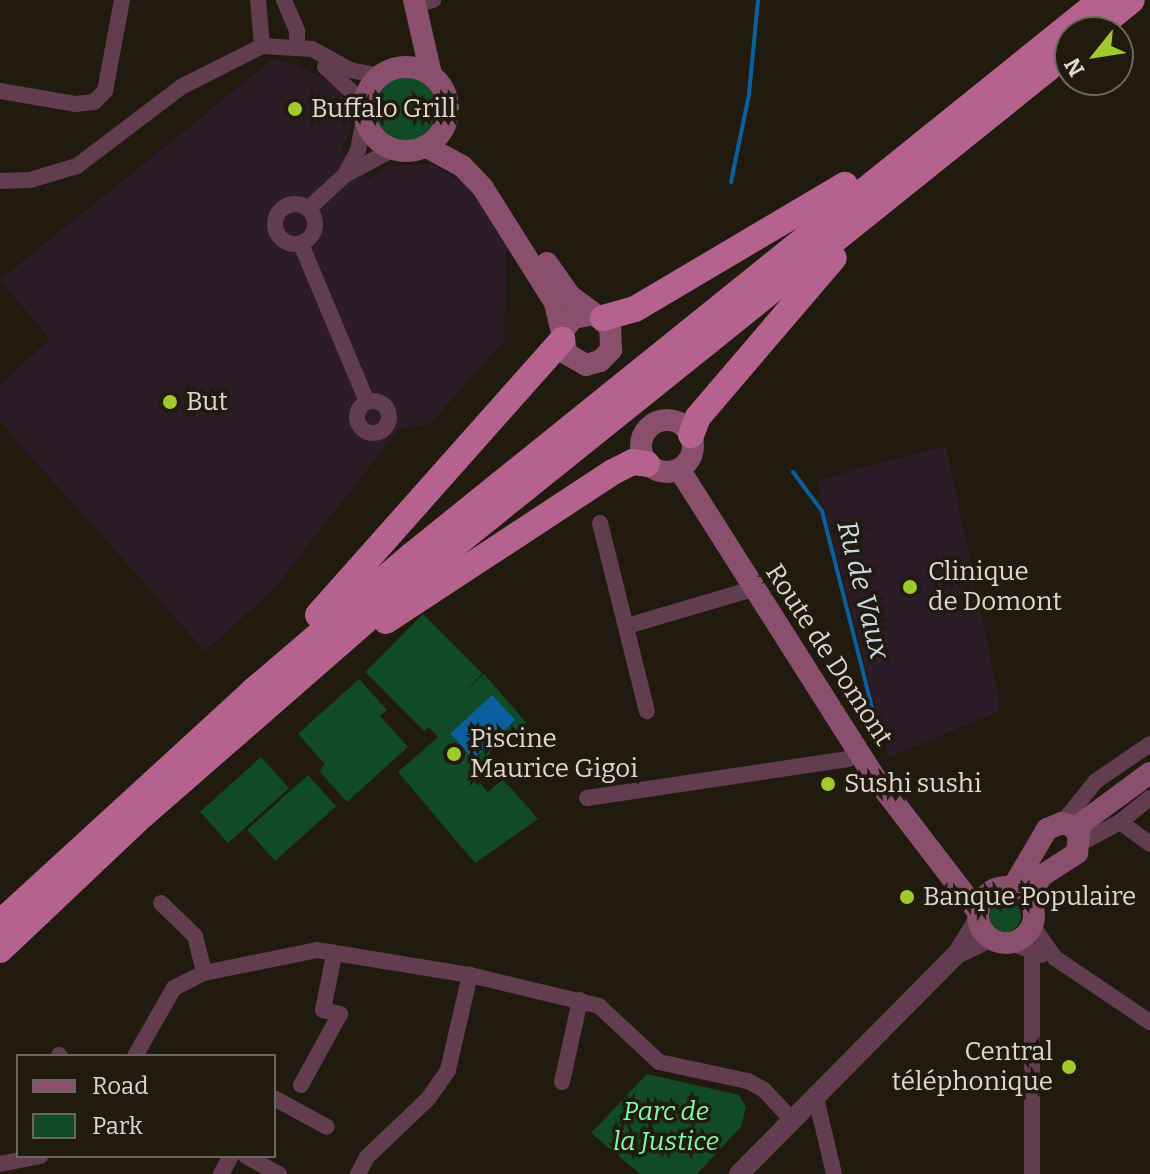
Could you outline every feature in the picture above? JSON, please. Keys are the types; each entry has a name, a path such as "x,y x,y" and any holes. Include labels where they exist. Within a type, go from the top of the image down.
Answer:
{"highway":[{"path":"1088,16 1101,0"},
{"path":"1112,16 1132,0"},
{"path":"599,316 635,309 820,202 1054,55"},
{"path":"0,922 254,690 595,415 1054,55"},
{"path":"691,435 698,417 815,275 1054,56"},
{"path":"0,922 329,604 430,483 563,335"},
{"path":"0,950 143,815 595,415"},
{"path":"143,815 390,618 613,472 633,462 647,464"}],"main road":[{"path":"421,2 431,74 448,102 447,122 465,153 499,186 559,283 599,316 613,343 600,361 579,363 567,354 555,303 483,188 462,166 425,146 394,149 376,139 365,109 407,45 421,2"},
{"path":"389,72 431,74"},
{"path":"425,146 447,122"},
{"path":"563,335 580,315 599,316"},
{"path":"600,361 649,426"},
{"path":"674,420 691,435 691,456 679,469 663,472 647,464 641,440 649,426 674,420"},
{"name":"Route de Domont","path":"679,469 859,753 989,928"},
{"path":"989,928 1047,829 1073,831 1150,773"},
{"path":"1010,891 1073,857 1073,831"},
{"name":"Route de Domont","path":"942,864 1010,891"},
{"path":"989,928 1032,925 1034,911 1010,891"}],"street":[{"path":"0,91 75,104 94,102 105,91 122,0"},
{"path":"258,0 262,46"},
{"path":"284,0 297,31 297,48"},
{"path":"0,181 30,180 77,166 181,87 262,46 312,49 350,70 389,72"},
{"path":"297,48 342,78 365,109 358,150 345,175"},
{"path":"308,209 345,175 394,149"},
{"path":"301,244 279,238 275,219 287,206 308,209"},
{"path":"301,244 315,226 308,209"},
{"path":"301,244 367,402"},
{"path":"600,523 647,711"},
{"path":"627,626 753,589"},
{"path":"1073,831 1096,781 1150,744"},
{"path":"587,798 848,759 859,753"},
{"path":"1073,831 1120,822 1150,798"},
{"path":"1120,822 1150,844"},
{"path":"161,903 195,936 204,973"},
{"path":"1032,925 1055,958 1150,1022"},
{"path":"739,1174 790,1118 957,954 989,928 1032,953 1055,958"},
{"path":"136,1054 174,988 204,973 317,950 470,975 599,1006 659,1062 748,1081 764,1090 790,1118"},
{"path":"1032,953 1032,1174"},
{"path":"301,1085 340,1014 323,1010 334,955"},
{"path":"358,1174 367,1157 428,1099 448,1070 470,975"},
{"path":"562,1082 580,1000"},
{"path":"815,1094 834,1174"},
{"path":"276,1099 327,1127"},
{"path":"0,1164 30,1158"},
{"path":"250,1158 279,1174"}],"shaded area":[{"path":"272,60 297,65 339,87 350,99 354,122 342,149 368,179 387,166 431,164 470,187 507,245 504,341 431,423 398,430 273,590 205,651 0,422 0,385 50,339 0,280"},
{"name":"Clinique de Domont","path":"946,446 1000,703 998,712 889,757 817,480"}],"green space":[{"path":"407,75 431,85 441,109 431,133 407,143 383,133 373,109 383,85"},
{"path":"423,614 482,673 424,731 365,672"},
{"name":"Piscine Maurice Gigoi","path":"484,674 526,722 470,772 488,792 503,779 538,819 475,863 398,772 438,737 427,725"},
{"path":"359,679 387,710 380,716 408,747 347,802 319,771 325,764 298,734"},
{"path":"261,757 289,788 228,843 200,812"},
{"path":"308,775 336,806 275,861 247,830"},
{"path":"1005,900 1017,904 1021,916 1017,928 1005,932 993,928 989,916 993,904"},
{"name":"Parc de la Justice","path":"647,1074 739,1095 746,1107 741,1127 697,1174 640,1174 591,1133"}],"water":[{"path":"492,695 515,720 474,759 450,734"}],"waterway":[{"name":"Ru de Vaux","path":"731,182 749,94 758,0"},
{"name":"Ru de Vaux","path":"793,472 822,511 877,726"}],"place":[{"name":"Buffalo Grill","path":"295,109"},
{"name":"But","path":"170,402"},
{"name":"Clinique de Domont","path":"910,587"},
{"name":"Piscine Maurice Gigoi","path":"454,754"},
{"name":"Sushi sushi","path":"828,784"},
{"name":"Banque Populaire","path":"907,897"},
{"name":"Central téléphonique","path":"1069,1067"}]}
